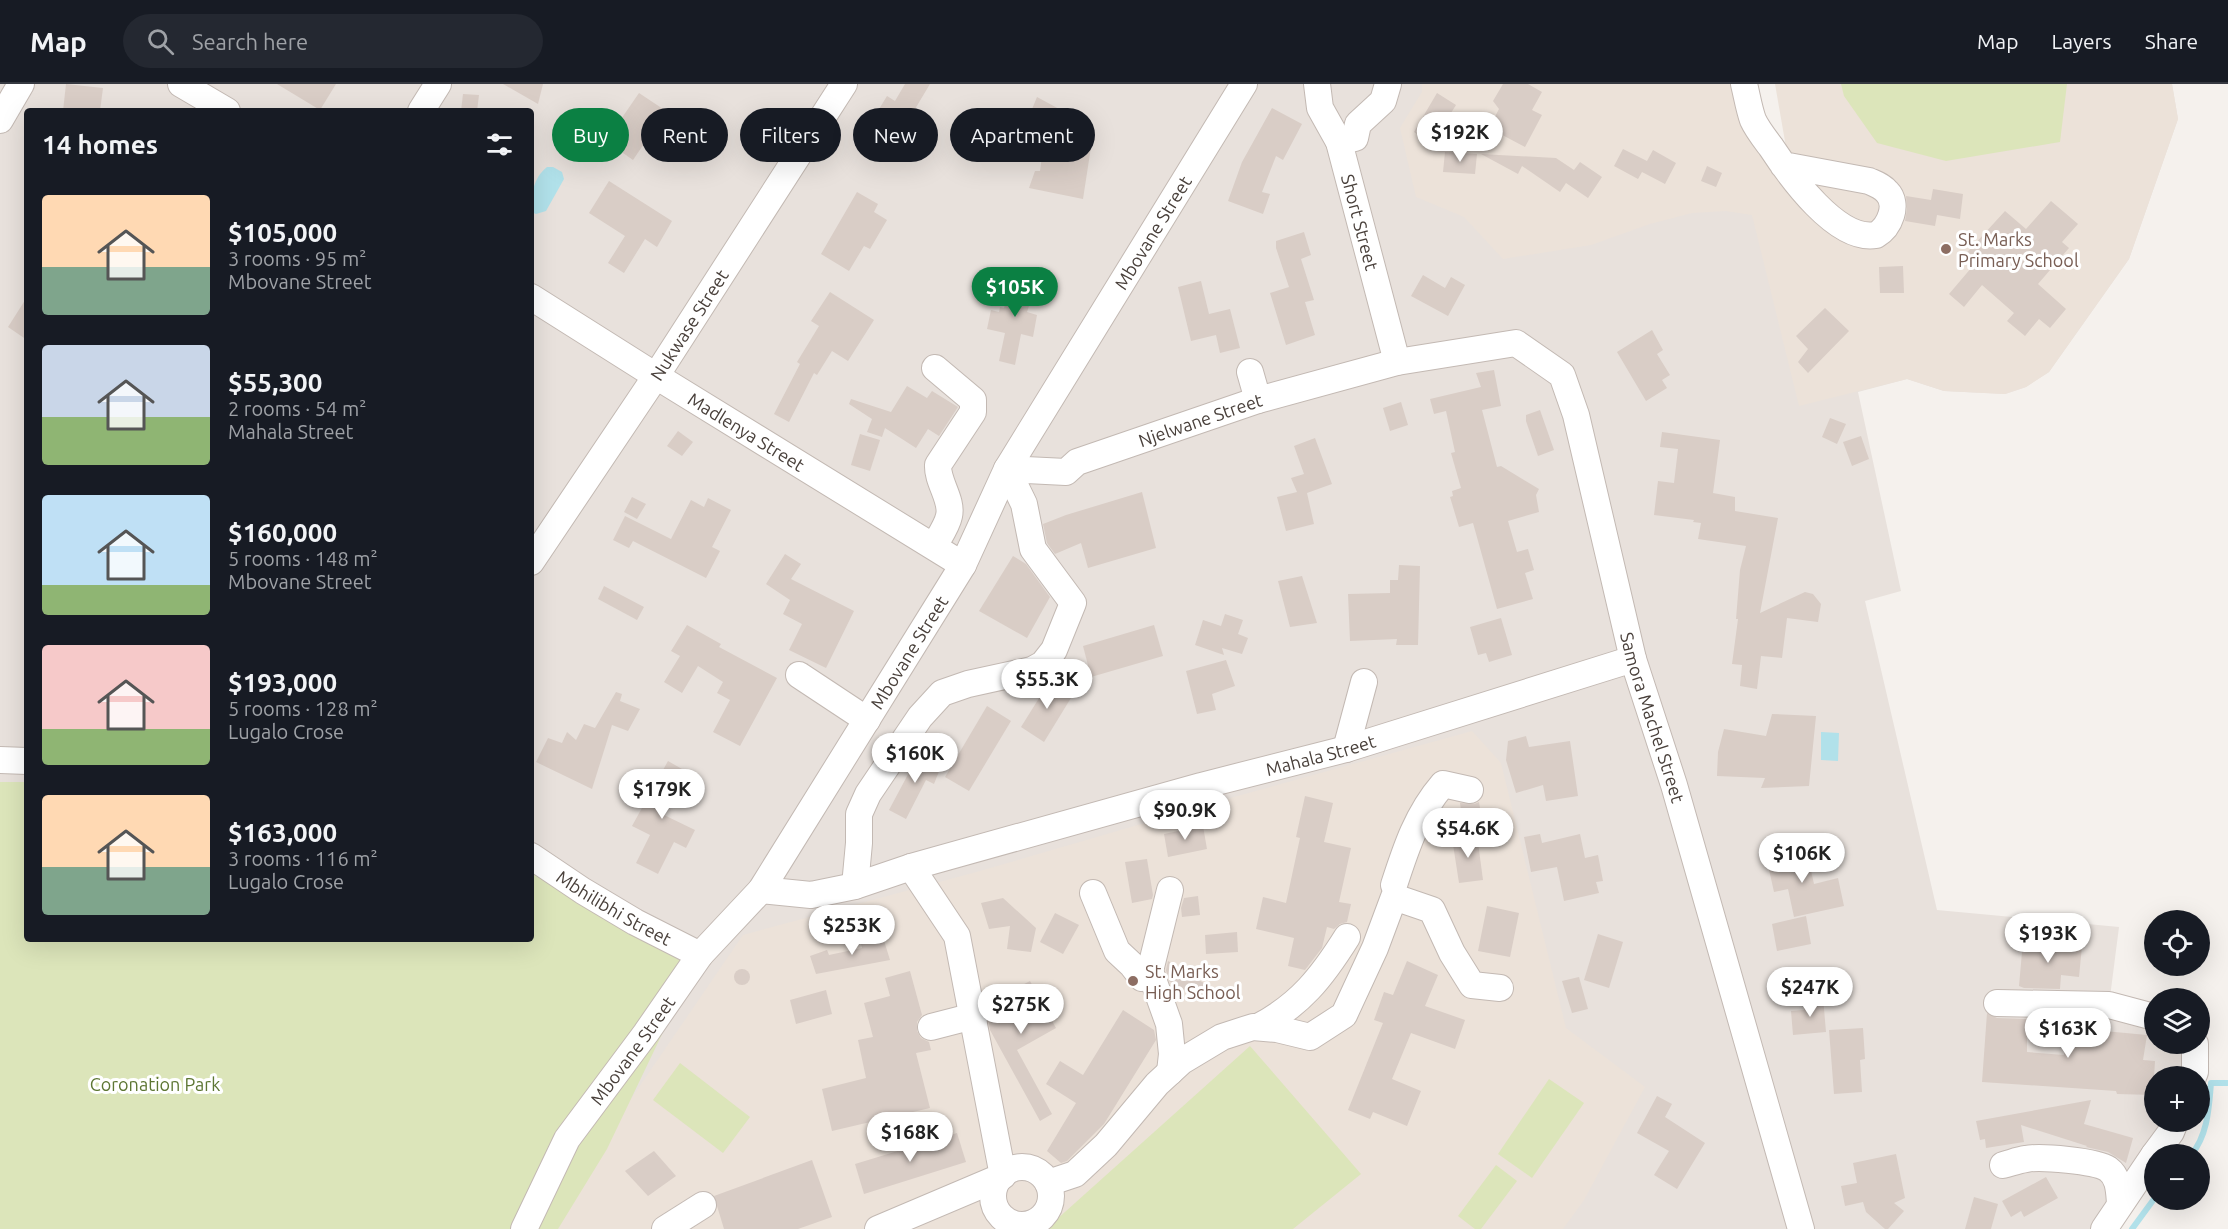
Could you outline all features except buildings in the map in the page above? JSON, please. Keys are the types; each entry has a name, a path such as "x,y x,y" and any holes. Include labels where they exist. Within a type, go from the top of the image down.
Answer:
{"street":[{"path":"0,120 21,84"},
{"path":"181,84 222,108"},
{"path":"423,108 438,84"},
{"name":"Nukwase Street","path":"534,558 656,376 844,84"},
{"name":"Mbovane Street","path":"530,1227 567,1139 646,1033 700,955 761,890 963,565 1007,469 1244,84"},
{"name":"Short Street","path":"1317,84 1320,108 1339,142 1397,362"},
{"path":"1339,142 1355,138 1358,124 1383,101 1388,84"},
{"path":"1744,84 1754,121 1783,165"},
{"name":"Madlenya Street","path":"534,299 963,565"},
{"name":"Samora Machel Street","path":"1397,362 1516,343 1562,375 1576,416 1633,659 1674,785 1801,1229"},
{"name":"Njelwane Street","path":"1007,469 1065,472 1077,462 1258,400 1397,362"},
{"path":"934,546 949,518 950,510 938,473 938,465 973,412 974,405 973,400 935,368"},
{"path":"1250,372 1258,400"},
{"path":"855,886 859,814 868,794 920,717 942,693 968,684 1032,670 1043,664 1054,650 1073,603 1033,549 1024,504 1007,469"},
{"name":"Mahala Street","path":"761,890 811,895 855,886 911,867 1202,786 1346,749 1633,659"},
{"path":"799,675 867,720"},
{"path":"1346,749 1364,682"},
{"path":"0,760 24,761"},
{"path":"1394,885 1413,828 1429,800 1443,784 1470,790"},
{"name":"Mbhilibhi Street","path":"534,858 635,922 700,955"},
{"path":"911,867 957,936 1003,1176"},
{"path":"1170,890 1150,971 1169,1024 1172,1054 1170,1072"},
{"path":"1093,893 1117,951 1142,978"},
{"path":"1048,1183 1075,1174 1106,1145 1157,1084 1182,1061 1222,1037 1244,1029 1258,1027 1310,1036 1344,1015 1376,948 1394,897 1432,910 1452,954 1472,985 1500,988"},
{"path":"1258,1027 1282,1015 1308,991 1332,962 1347,937"},
{"path":"1997,1003 2109,1005 2144,1014"},
{"path":"931,1027 974,1018"},
{"path":"2003,1166 2027,1158 2085,1162 2100,1166 2114,1175 2119,1187 2120,1203"},
{"path":"1026,1167 1043,1175 1051,1190 1049,1207 1036,1225 1013,1223 998,1212 993,1194 1003,1176 1008,1171 1026,1167"},
{"path":"2104,1229 2144,1169"},
{"path":"878,1229 1003,1176"},
{"path":"665,1229 702,1205"}],"shaded area":[{"path":"0,84 1745,84 1790,171 2172,84 2178,119 2129,259 2049,372 2026,387 2005,394 1944,391 1907,379 1858,392 1901,591 1865,601 1937,910 2119,927 2109,1005 2144,1014 2144,1054 2194,1054 2194,1066 2144,1066 2144,1132 2168,1132 2160,1144 2144,1144 2144,1169 2104,1229 558,1229 534,907 534,108 24,108 24,782 0,782"},
{"name":"St. Marks Primary School","path":"1422,84 1745,84 1790,170 1775,84 2172,84 2178,119 2129,259 2049,372 2026,387 2005,394 1944,391 1907,379 1799,406 1752,215 1726,211 1692,213 1650,224 1591,245 1503,259 1464,217 1416,197 1400,128 1422,92"},
{"name":"St. Marks High School","path":"1472,731 1501,763 1566,1028 1645,1087 1584,1200 1563,1229 542,1229 743,935 980,871"}],"green space":[{"path":"1841,84 2067,84 2060,142 1946,161 1877,143 1844,96"},
{"name":"Coronation Park","path":"0,782 24,782 24,942 534,942 534,869 700,955 607,1149 558,1229 0,1229"},
{"path":"1250,1046 1361,1174 1293,1229 1046,1229"},
{"path":"680,1063 750,1117 723,1153 653,1100"},
{"path":"1549,1079 1584,1103 1532,1178 1498,1154"},
{"path":"1496,1165 1517,1181 1481,1229 1475,1229 1458,1216"}],"water":[{"path":"547,167 553,167 562,172 564,179 546,211 536,214 534,213 534,187 542,171"},
{"path":"1821,732 1839,733 1838,761 1821,760"}],"waterway":[{"path":"2198,1144 2208,1111 2211,1083 2228,1083"},
{"path":"2132,1229 2146,1210"}],"place":[{"name":"St. Marks Primary School","path":"1946,249"},
{"name":"St. Marks High School","path":"1133,981"}]}
